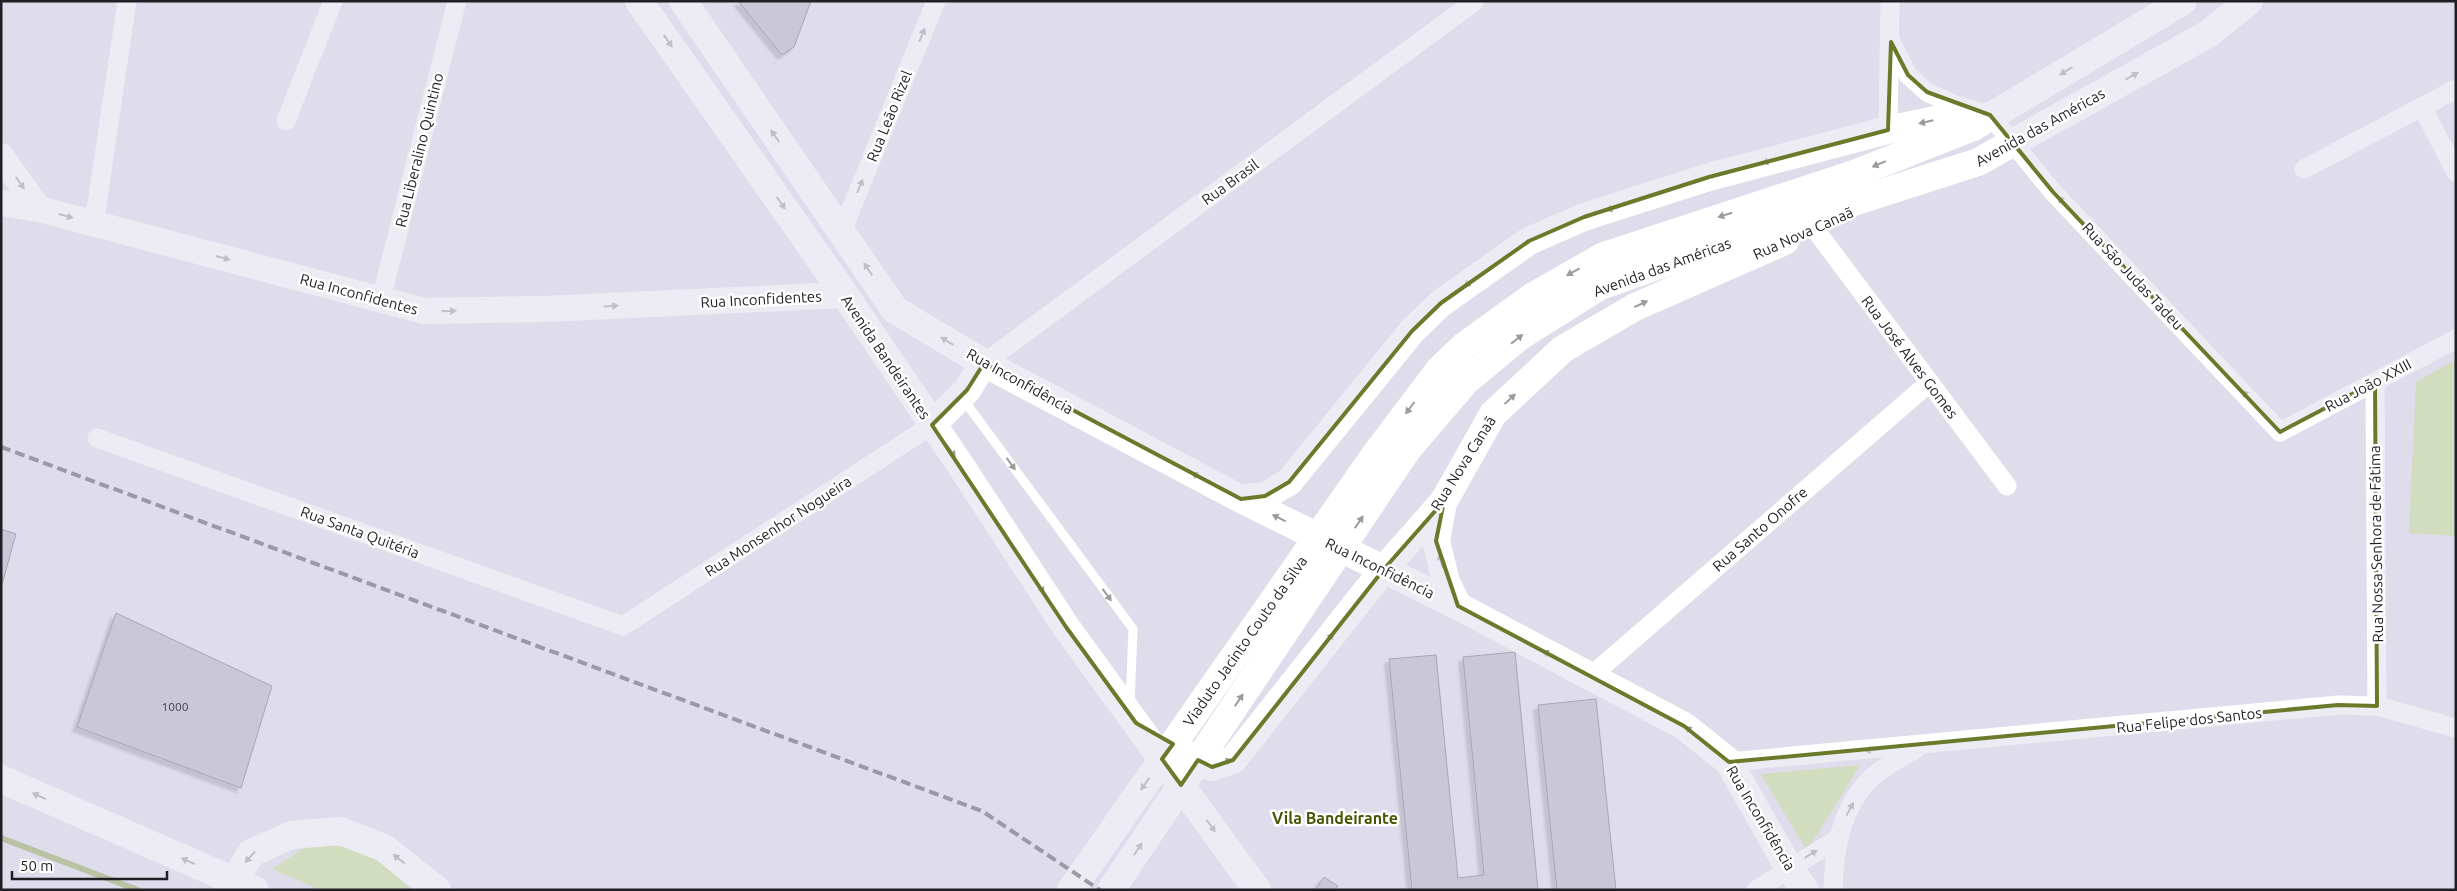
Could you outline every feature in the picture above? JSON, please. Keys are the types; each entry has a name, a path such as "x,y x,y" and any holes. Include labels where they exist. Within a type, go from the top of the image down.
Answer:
{"main road":[{"name":"Avenida Bandeirantes","path":"640,1 845,295 1066,626 1257,890"},
{"name":"Avenida das Américas","path":"1440,370 1464,346 1501,319 1570,273 1604,256 1854,174 1982,121 2183,1"},
{"name":"Avenida das Américas","path":"1466,381 1519,337 1600,286 1679,258 1978,162 2208,34 2249,1"},
{"path":"689,5 842,231"},
{"path":"2149,22 2172,54"},
{"path":"1241,499 1265,496 1289,482 1412,331 1440,303 1529,242 1584,217 1700,180 1940,118 1982,121"},
{"name":"Rua Nova Canaã","path":"1133,719 1179,751 1212,767 1233,760 1384,569 1444,501 1493,414 1563,349 1635,307 1918,182"},
{"name":"Rua Inconfidência","path":"842,231 895,310 984,363 1241,499 1458,606 1684,726 1729,762 1789,868 1805,890"},
{"path":"932,425 961,396 984,363"},
{"name":"Viaduto Jacinto Couto da Silva","path":"1071,890 1375,455 1440,370"},
{"name":"Viaduto Jacinto Couto da Silva","path":"1111,890 1407,450 1466,381"},
{"path":"1444,501 1436,541 1446,582 1458,606"},
{"path":"1,779 239,887 251,853 292,835 341,831 384,848 437,890"}],"street":[{"path":"94,224 127,1"},
{"path":"286,121 333,1"},
{"name":"Rua Liberalino Quintino","path":"381,299 457,1"},
{"name":"Rua Leão Rizel","path":"842,231 936,1"},
{"name":"Rua Brasil","path":"984,363 1475,1"},
{"path":"1888,130 1891,42 1890,1"},
{"path":"1891,42 1908,74 1927,92 1953,104 1982,121"},
{"path":"2304,169 2456,89"},
{"path":"2422,107 2456,172"},
{"name":"Rua São Judas Tadeu","path":"1982,121 2013,143 2053,192 2280,432"},
{"path":"1,156 39,209"},
{"name":"Rua Inconfidentes","path":"1,203 39,209 424,311 544,309 845,295"},
{"name":"Rua José Alves Gomes","path":"1814,228 2007,486"},
{"name":"Rua João XXIII","path":"2280,432 2456,339"},
{"name":"Rua Nossa Senhora de Fátima","path":"2374,382 2378,706"},
{"name":"Rua Santo Onofre","path":"1591,676 1929,383"},
{"name":"Rua Monsenhor Nogueira","path":"623,626 932,425"},
{"name":"Rua Santa Quitéria","path":"97,438 623,626"},
{"name":"Rua Felipe dos Santos","path":"1729,762 1920,746 2338,705 2378,706 2456,728"},
{"name":"Rua Felipe dos Santos","path":"1833,890 1837,839 1849,807 1872,777 1920,746"},
{"path":"1756,890 1837,839"}],"lane":[{"path":"961,396 1133,629 1133,719"}],"highlighted area":[{"path":"1891,42 1908,75 1927,92 1990,115 2053,192 2280,432 2375,382 2377,706 2338,705 1729,762 1684,726 1458,606 1436,541 1444,501 1384,569 1233,760 1212,767 1198,760 1181,785 1162,759 1173,744 1136,723 1066,627 932,425 967,390 984,363 1241,499 1265,496 1289,482 1412,331 1441,303 1529,241 1584,217 1709,177 1888,130"}],"green space":[{"path":"2456,360 2456,536 2409,533 2416,382"},
{"path":"1860,765 1807,851 1761,774"},
{"path":"312,843 366,850 412,890 320,890 272,869"}],"building":[{"path":"738,1 811,1 794,47 782,55"},
{"path":"1,529 16,534 1,588"},
{"path":"116,613 272,686 241,788 77,727"},
{"path":"1515,652 1538,890 1412,890 1389,659 1436,655 1458,878 1484,875 1463,657"},
{"path":"1596,699 1616,890 1557,890 1538,705"},
{"path":"1324,877 1338,886 1335,890 1315,890"}],"waterway":[{"path":"1,838 138,890"}],"railway":[{"path":"1,447 982,811 1100,890"}],"district":[{"name":"Vila Bandeirante","path":"1335,818"}]}
